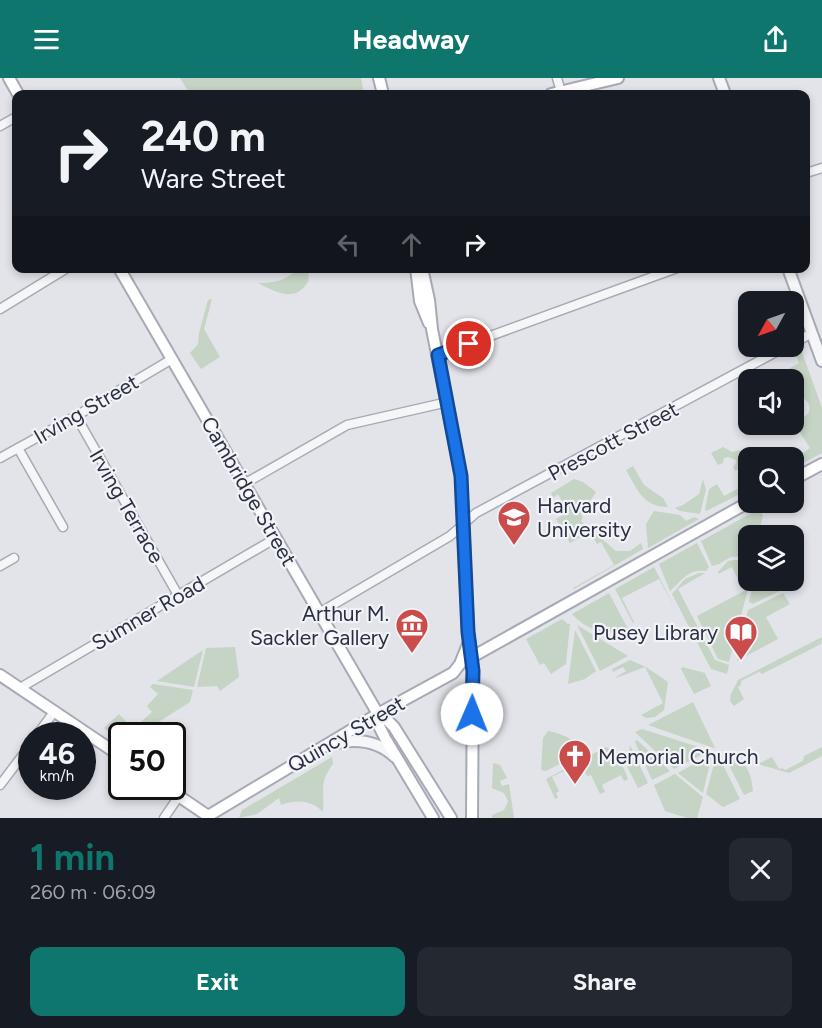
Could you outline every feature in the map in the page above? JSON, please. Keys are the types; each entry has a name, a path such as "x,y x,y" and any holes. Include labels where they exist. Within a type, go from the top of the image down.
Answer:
{"main road":[{"path":"571,90 618,78"},
{"name":"Cambridge Street","path":"122,273 378,714 381,730 433,818"},
{"path":"417,273 420,301 432,329"},
{"path":"423,273 432,329 460,464 469,641 472,657 472,818"},
{"path":"804,474 822,464"},
{"path":"472,657 738,508"},
{"name":"Quincy Street","path":"209,817 378,714 455,671 462,661 469,641"},
{"path":"0,675 108,748"},
{"name":"Cambridge Street","path":"378,714 386,718 393,727 451,818"},
{"path":"185,800 209,817"}],"street":[{"path":"0,309 59,273"},
{"path":"438,355 663,273"},
{"path":"790,273 822,361"},
{"path":"804,337 812,333"},
{"name":"Prescott Street","path":"319,613 450,536 480,511 767,357"},
{"name":"Irving Street","path":"0,458 172,359"},
{"path":"244,484 345,426 360,420 448,402"},
{"name":"Irving Terrace","path":"76,416 178,595"},
{"path":"18,448 63,527"},
{"name":"Sumner Road","path":"20,688 276,538"},
{"path":"0,566 14,558"},
{"path":"47,722 54,712"},
{"path":"323,747 350,741 370,742 388,751 401,765"},
{"path":"0,785 18,761"},
{"path":"164,818 176,800"}],"green space":[{"path":"180,78 361,78 363,90 188,90"},
{"path":"292,273 308,273 307,283 299,291 287,294 258,283 279,280"},
{"path":"212,299 204,329 220,357 201,369 190,353 198,344 208,300"},
{"path":"797,357 804,357 822,408 822,453 804,463 804,452 810,448 802,435 804,435 804,416 810,409 804,399 804,369 788,369 799,363"},
{"path":"723,447 732,452 738,450 738,470 735,471 733,467 736,460 724,458 723,463 718,465 711,453"},
{"path":"633,466 644,485 663,498 668,507 652,504 642,496 626,470"},
{"path":"574,479 583,482 596,492 581,515 583,517 581,521 616,551 630,551 641,543 643,549 574,589 614,565 601,542 597,544 590,532 570,543 556,519 568,512 558,494 553,498 551,493"},
{"path":"703,479 706,490 700,514 675,508 699,494"},
{"path":"717,484 724,496 738,489 738,495 706,511 709,489"},
{"path":"654,511 680,515 686,521 694,517 699,519 648,548 646,524"},
{"path":"752,513 761,513 763,516 761,525 738,525 738,557 731,557 712,566 701,541"},
{"path":"697,543 709,567 706,571 689,574 670,591 659,564"},
{"path":"738,560 738,579 732,567 718,574 728,561"},
{"path":"654,567 676,610 659,579 622,598 633,623 615,589"},
{"path":"705,573 678,589 715,660 729,665 727,674 711,669 672,594 685,579"},
{"path":"747,591 729,662 718,659 697,616"},
{"path":"752,591 780,591 753,604 749,602"},
{"path":"609,593 629,631 612,633 598,631 585,625 572,614"},
{"path":"783,593 790,604 766,617 778,639 737,661 748,610"},
{"path":"562,619 570,624 566,664 551,674 544,663 540,665 526,639"},
{"path":"577,625 628,656 600,671"},
{"path":"575,630 596,671 585,679 568,684"},
{"path":"822,637 821,644 762,674 759,672 741,681 738,687 744,699 734,706 730,701 738,680"},
{"path":"235,647 239,677 220,691 217,686 197,687 206,648"},
{"path":"203,650 194,687 157,681"},
{"path":"630,660 646,667 668,682 664,710 655,717 646,718 641,715 663,703 645,667 616,678 626,671 623,667 613,672 612,669"},
{"path":"682,667 705,673 711,686 694,694"},
{"path":"153,684 193,690 190,702 158,722 141,722 152,712 147,706 158,694 150,687"},
{"path":"693,702 715,748 648,725"},
{"path":"119,714 126,722 110,722"},
{"path":"642,729 709,751 674,769 635,732"},
{"path":"548,731 568,738 585,751 546,771 541,770 543,738"},
{"path":"637,740 670,771 652,780 635,742"},
{"path":"630,745 648,783 638,788 627,766"},
{"path":"606,747 617,757 628,779 624,781 621,775 602,785 605,792 600,794 591,775 587,776 580,763 552,777 559,791 556,793 558,798 555,799 546,779"},
{"path":"822,747 822,756 789,773 758,764 772,757 779,769 785,770 803,761 804,756"},
{"path":"717,753 740,799 723,807 706,794"},
{"path":"712,754 703,793 678,773"},
{"path":"724,755 738,760 746,767 753,791 744,795"},
{"path":"332,757 333,764 325,777 323,787 323,812 314,805 304,802 281,805 279,798 257,814 239,818 242,810"},
{"path":"493,763 500,765 507,778 500,781 502,786 509,784 514,818 492,818 492,815 504,810 508,801 504,793 492,788"},
{"path":"675,774 703,797 697,818 687,818 665,811 654,785"}],"place":[{"name":"Harvard University","path":"514,546"},
{"name":"Arthur M. Sackler Gallery","path":"412,654"},
{"name":"Pusey Library","path":"741,661"},
{"name":"Memorial Church","path":"575,785"}],"route":[{"path":"469,344 438,355 460,464 468,632 473,671 472,714"}]}
